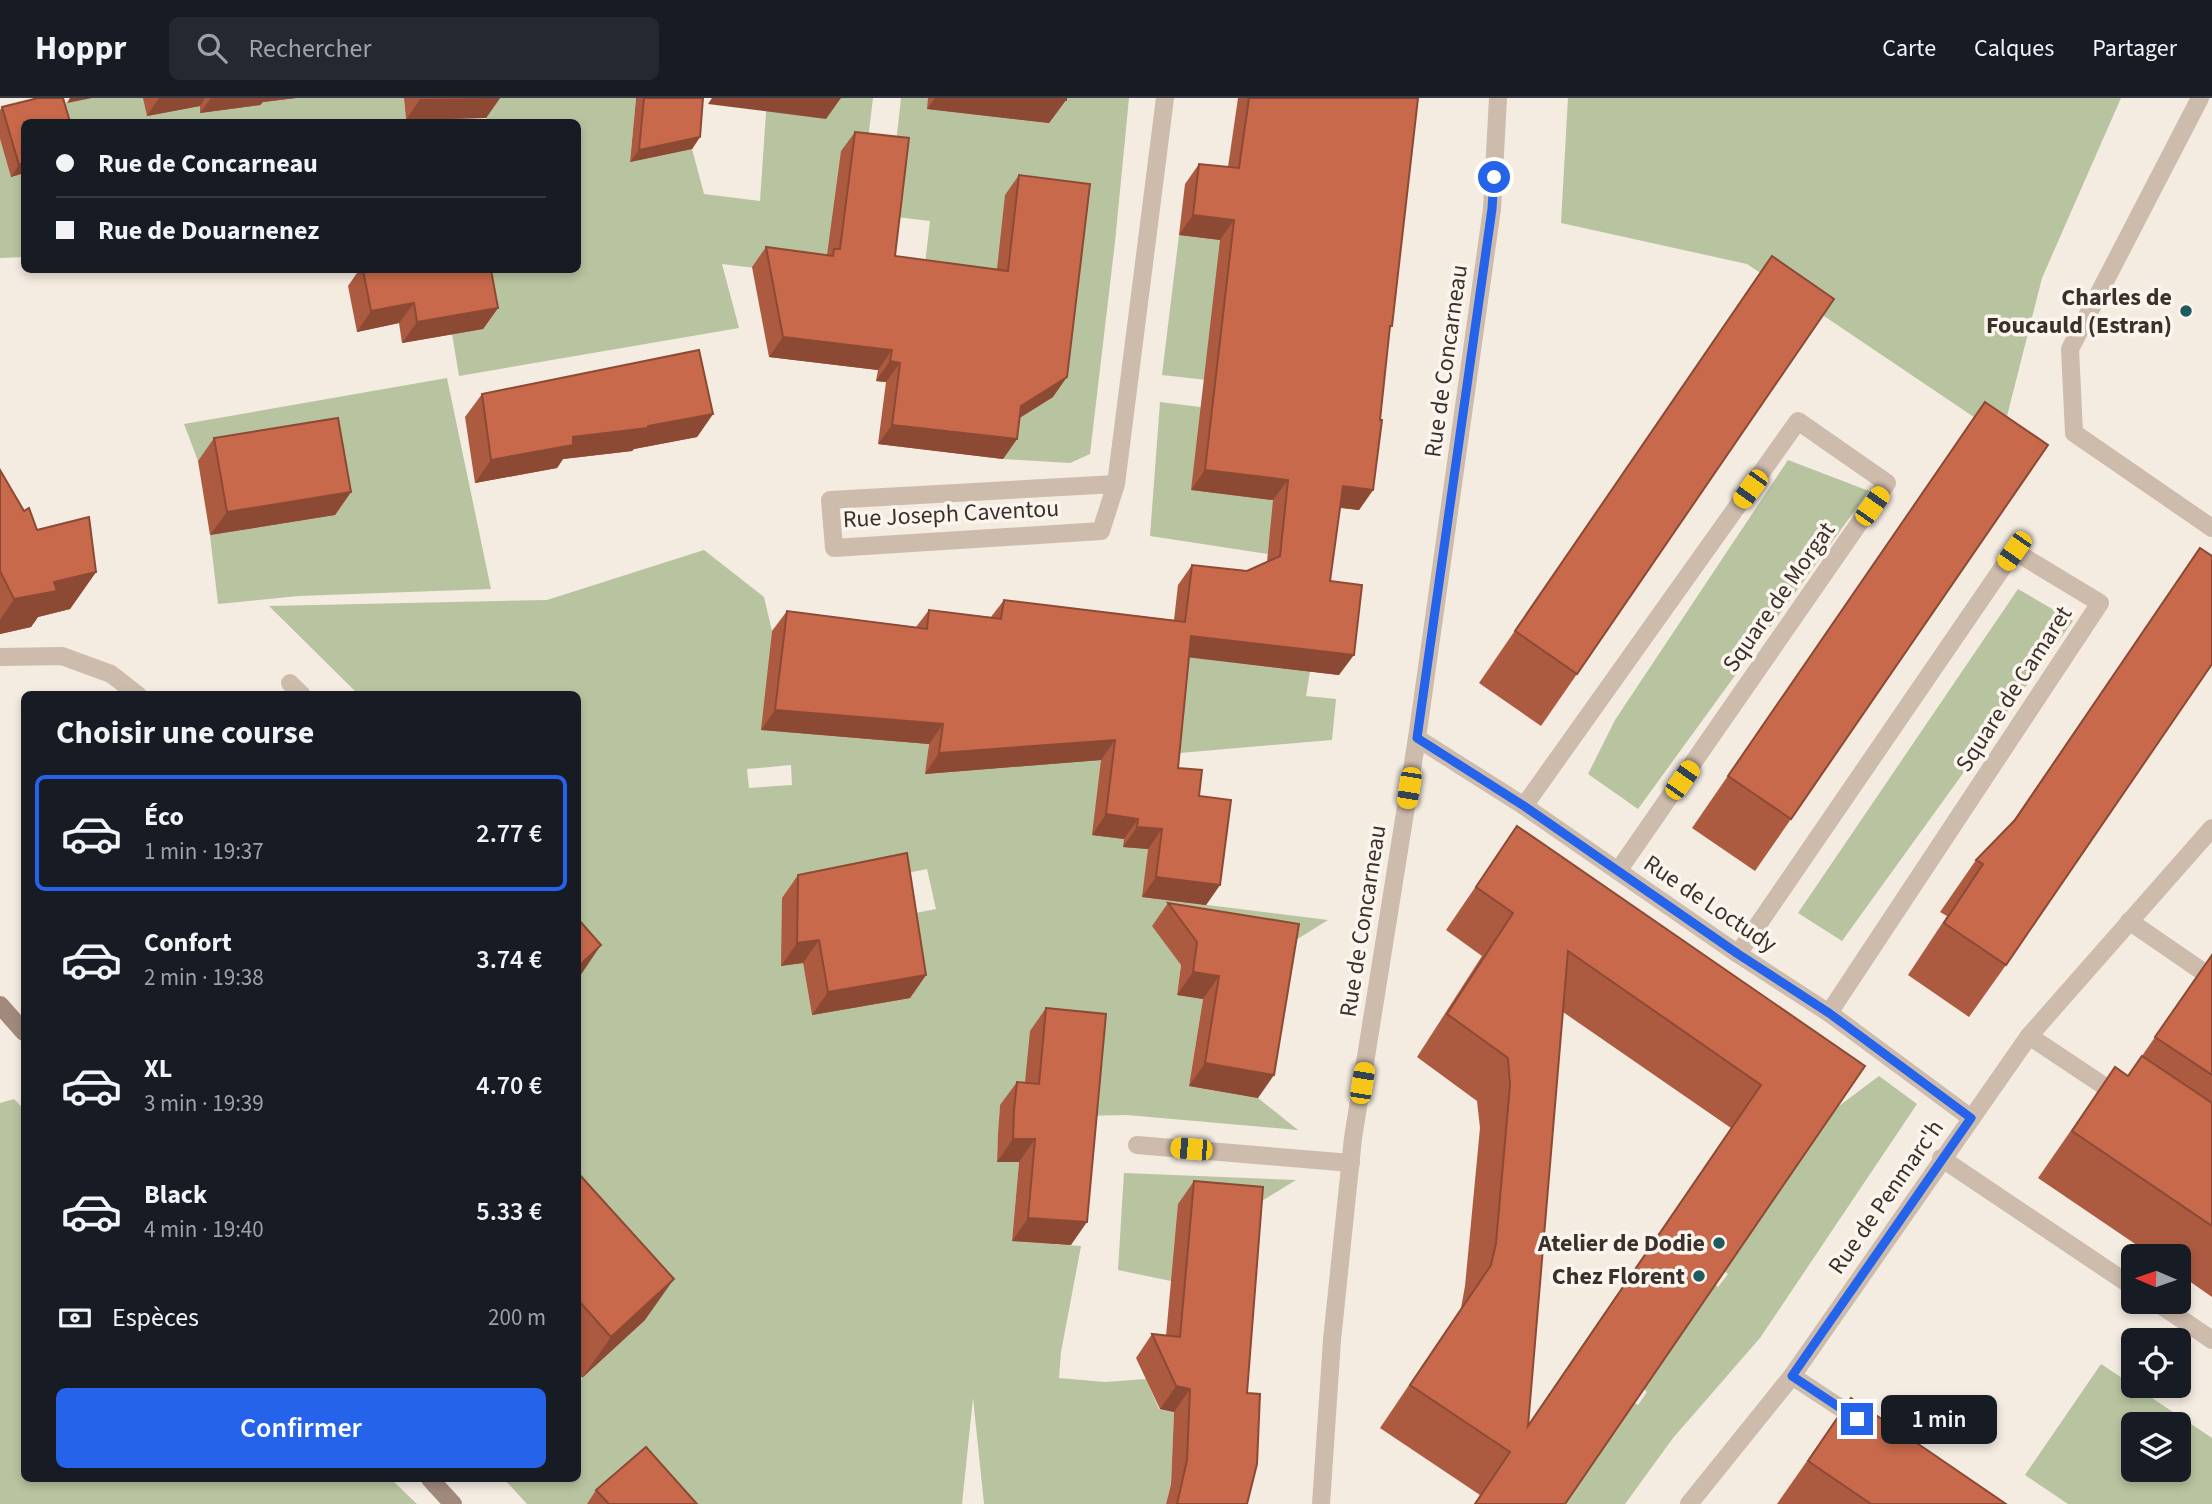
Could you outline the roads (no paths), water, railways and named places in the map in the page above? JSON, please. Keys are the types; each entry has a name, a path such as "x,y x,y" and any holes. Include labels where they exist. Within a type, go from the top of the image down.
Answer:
{"main road":[{"path":"0,1005 21,1029"},
{"path":"433,1482 453,1504"}],"street":[{"name":"Rue Joseph Caventou","path":"1116,484 830,500 834,548 1101,531 1116,484 1165,98"},
{"name":"Rue de Concarneau","path":"1321,1504 1332,1340 1351,1163 1417,738 1492,209 1498,98"},
{"path":"2200,98 2070,349 2074,433 2212,528"},
{"name":"Square de Morgat","path":"1524,806 1798,421 1821,437 1887,484 1618,872"},
{"name":"Square de Camaret","path":"1738,954 2014,551 2100,603 1829,1013"},
{"path":"0,657 62,656 111,674 133,691"},
{"name":"Rue de Loctudy","path":"1417,738 1524,806 1738,954 1829,1013 1971,1118"},
{"name":"Rue de Penmarc'h","path":"1697,1501 1792,1376 1941,1158 2029,1036 2212,828"},
{"path":"2129,920 2212,978"},
{"path":"2029,1036 2132,1105"},
{"path":"1137,1144 1351,1163"},
{"path":"1941,1158 2121,1279"},
{"path":"2174,1314 2212,1340"},
{"path":"1792,1376 1872,1429"}],"place":[{"name":"Charles de Foucauld (Estran)","path":"2186,311"},
{"name":"Atelier de Dodie","path":"1719,1243"},
{"name":"Chez Florent","path":"1699,1276"}]}
